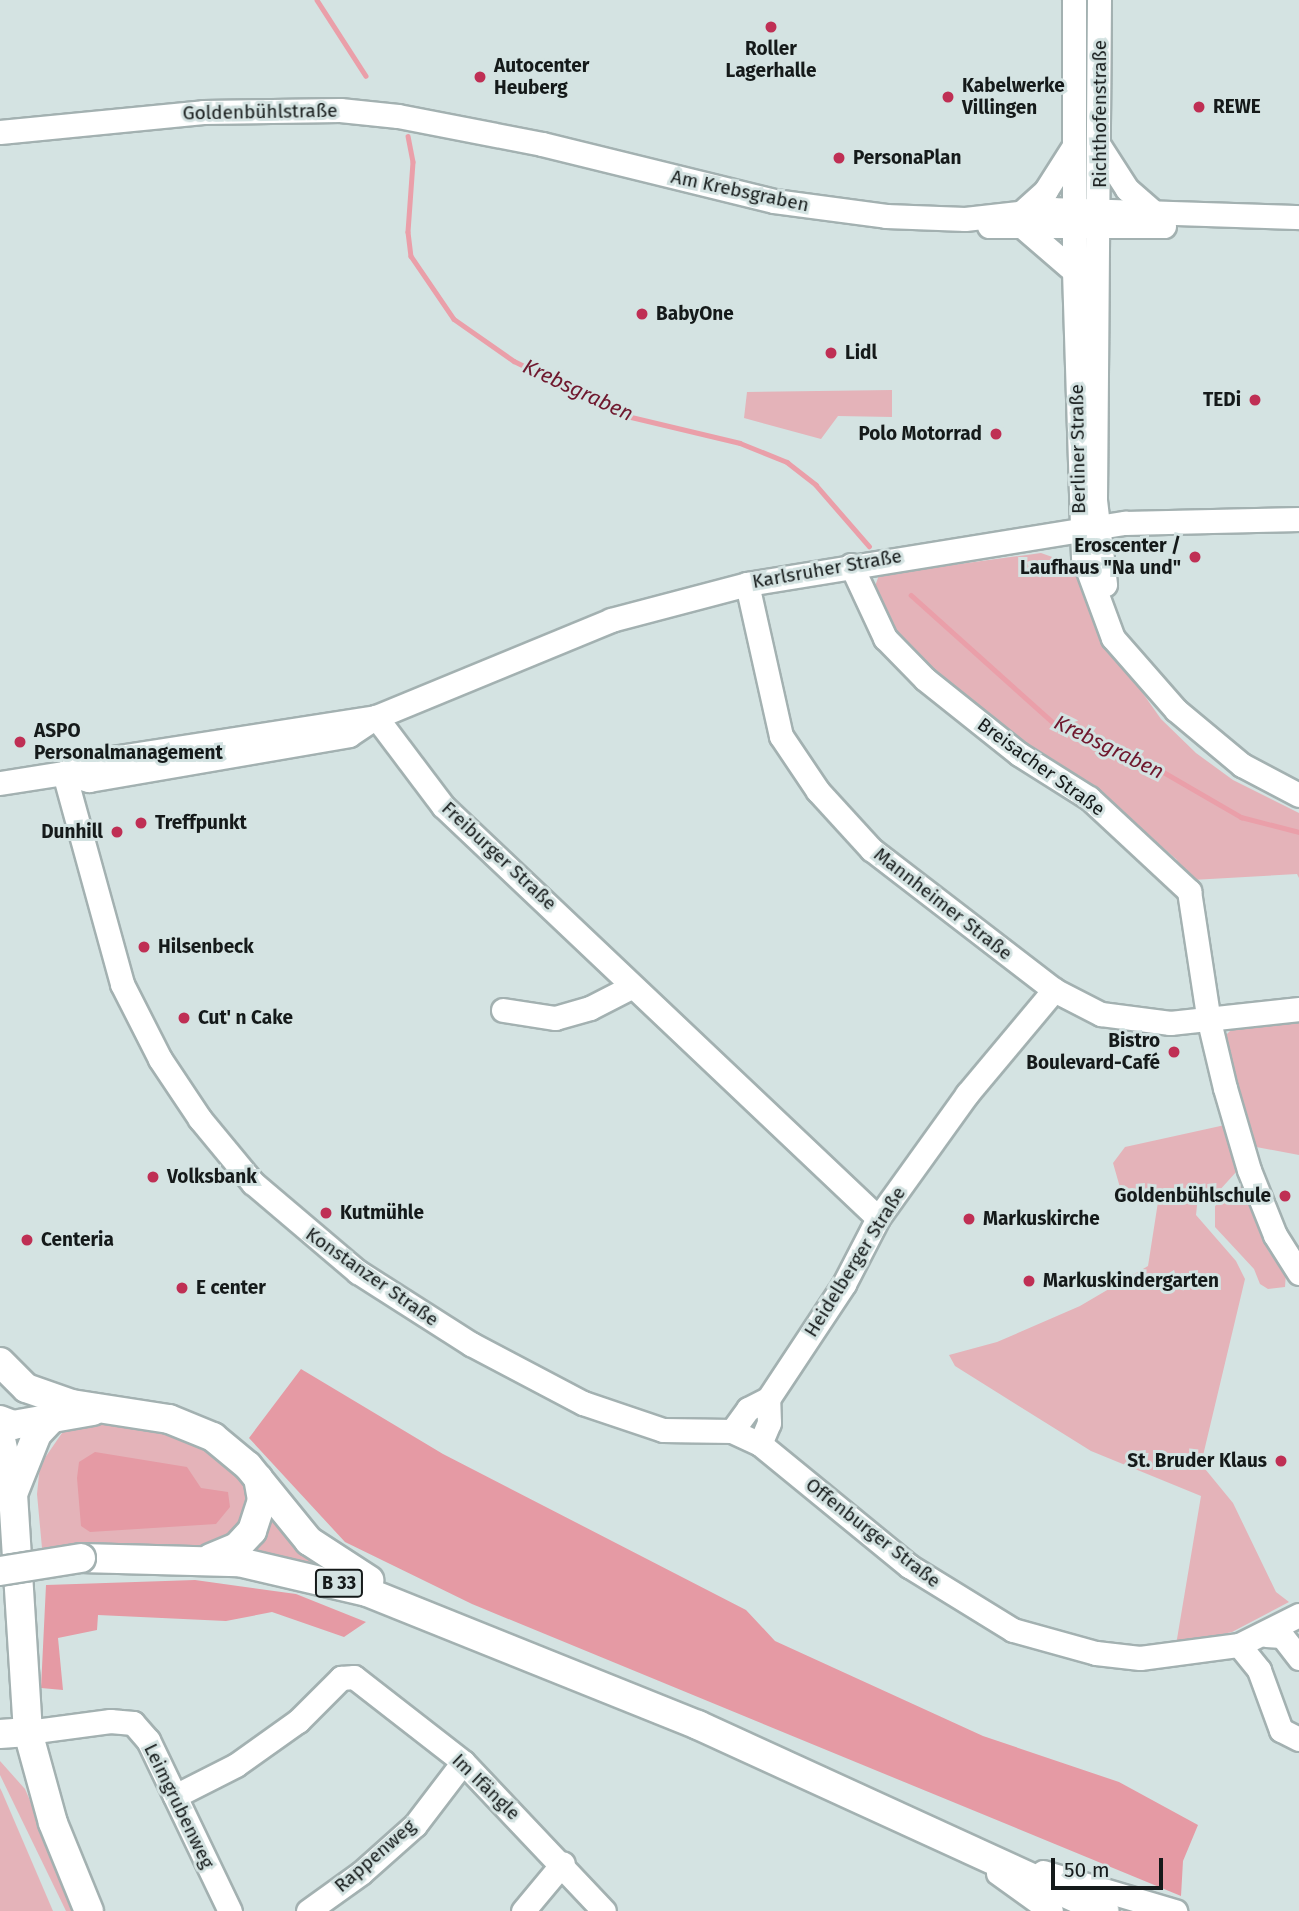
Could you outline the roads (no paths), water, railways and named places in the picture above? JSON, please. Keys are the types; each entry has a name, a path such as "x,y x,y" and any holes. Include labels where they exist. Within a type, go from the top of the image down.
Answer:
{"main road":[{"path":"0,1362 26,1388 72,1404 169,1419 199,1429 226,1446 258,1478 324,1555 464,1630"},
{"path":"0,1412 10,1407 72,1404"},
{"path":"0,1420 12,1425 49,1421 100,1410"},
{"path":"13,1494 37,1434 49,1421"},
{"path":"0,1435 13,1494 21,1643 14,1733 89,1911"},
{"path":"207,1559 237,1547 252,1531 262,1500 258,1478"},
{"name":"B 33","path":"0,1571 81,1559 207,1559 334,1582 464,1630 698,1725 1104,1911"}],"street":[{"name":"Richthofenstraße","path":"1074,0 1074,219"},
{"name":"Richthofenstraße","path":"1099,0 1099,220"},
{"name":"Goldenbühlstraße","path":"0,132 137,117 291,109 398,116 519,140"},
{"name":"Am Krebsgraben","path":"519,140 774,201 886,216 1190,224 1219,218"},
{"path":"1074,146 1046,190 1023,219 1074,271"},
{"path":"1100,147 1127,189 1153,212"},
{"name":"Am Krebsgraben","path":"1099,220 1153,212 1219,218 1299,217"},
{"name":"Berliner Straße","path":"1074,219 1074,271 1089,528 1107,593 1132,656 1176,710 1242,765 1299,795"},
{"name":"Berliner Straße","path":"1089,528 1099,220"},
{"name":"Karlsruher Straße","path":"0,783 64,773 86,762 376,717 611,620 747,584 897,556 1089,528 1299,519"},
{"name":"Breisacher Straße","path":"861,563 885,638 925,679 1019,754 1088,798 1189,891 1209,1021"},
{"name":"Mannheimer Straße","path":"747,584 780,736 818,791 871,849 1055,989 1101,1014 1170,1023 1209,1021 1299,1009"},
{"name":"Freiburger Straße","path":"376,717 443,806 608,959 631,987 878,1217"},
{"name":"Konstanzer Straße","path":"64,773 96,901 129,1001 160,1059 200,1119 253,1183 358,1272 471,1344 583,1403 663,1430 732,1431"},
{"path":"503,1010 555,1018 590,1008 631,987"},
{"name":"Heidelberger Straße","path":"732,1431 748,1409 768,1399 844,1284 878,1217 967,1094 1055,989"},
{"path":"1209,1021 1249,1170 1275,1235 1299,1273"},
{"path":"760,1444 769,1423 768,1399"},
{"name":"Offenburger Straße","path":"732,1431 760,1444 909,1566 1013,1630 1085,1650 1140,1658 1239,1645 1266,1635 1299,1615"},
{"path":"1266,1635 1282,1636 1299,1658"},
{"path":"1239,1645 1259,1670 1281,1730 1299,1739"},
{"name":"Im Ifängle","path":"175,1796 236,1765 298,1721 341,1678 354,1677 463,1762 563,1863 604,1911"},
{"name":"Leimgrubenweg","path":"14,1733 110,1721 133,1723 148,1740 230,1911"},
{"name":"Rappenweg","path":"308,1911 361,1873 415,1825 463,1762"},
{"path":"961,1847 1051,1911"},
{"path":"961,1847 1175,1911"},
{"path":"523,1911 563,1863"}],"waterway":[{"name":"Krebsgraben","path":"317,0 366,76"},
{"name":"Krebsgraben","path":"408,136 413,162 408,232 411,256 454,319 514,361 627,416 740,443 787,462 816,485 869,546"},
{"name":"Krebsgraben","path":"911,595 1057,726 1148,763 1241,817 1299,832"}],"place":[{"name":"Roller Lagerhalle","path":"771,27"},
{"name":"Autocenter Heuberg","path":"480,77"},
{"name":"Kabelwerke Villingen","path":"948,97"},
{"name":"REWE","path":"1199,107"},
{"name":"PersonaPlan","path":"839,158"},
{"name":"BabyOne","path":"642,314"},
{"name":"Lidl","path":"831,353"},
{"name":"TEDi","path":"1255,400"},
{"name":"Polo Motorrad","path":"996,434"},
{"name":"Eroscenter / Laufhaus \"Na und\"","path":"1195,557"},
{"name":"ASPO Personalmanagement","path":"20,742"},
{"name":"Treffpunkt","path":"141,823"},
{"name":"Dunhill","path":"117,832"},
{"name":"Hilsenbeck","path":"144,947"},
{"name":"Cut' n Cake","path":"184,1018"},
{"name":"Bistro Boulevard-Café","path":"1174,1052"},
{"name":"Volksbank","path":"153,1177"},
{"name":"Goldenbühlschule","path":"1285,1196"},
{"name":"Kutmühle","path":"326,1213"},
{"name":"Markuskirche","path":"969,1219"},
{"name":"Centeria","path":"27,1240"},
{"name":"Markuskindergarten","path":"1029,1281"},
{"name":"E center","path":"182,1288"},
{"name":"St. Bruder Klaus","path":"1281,1461"}]}
